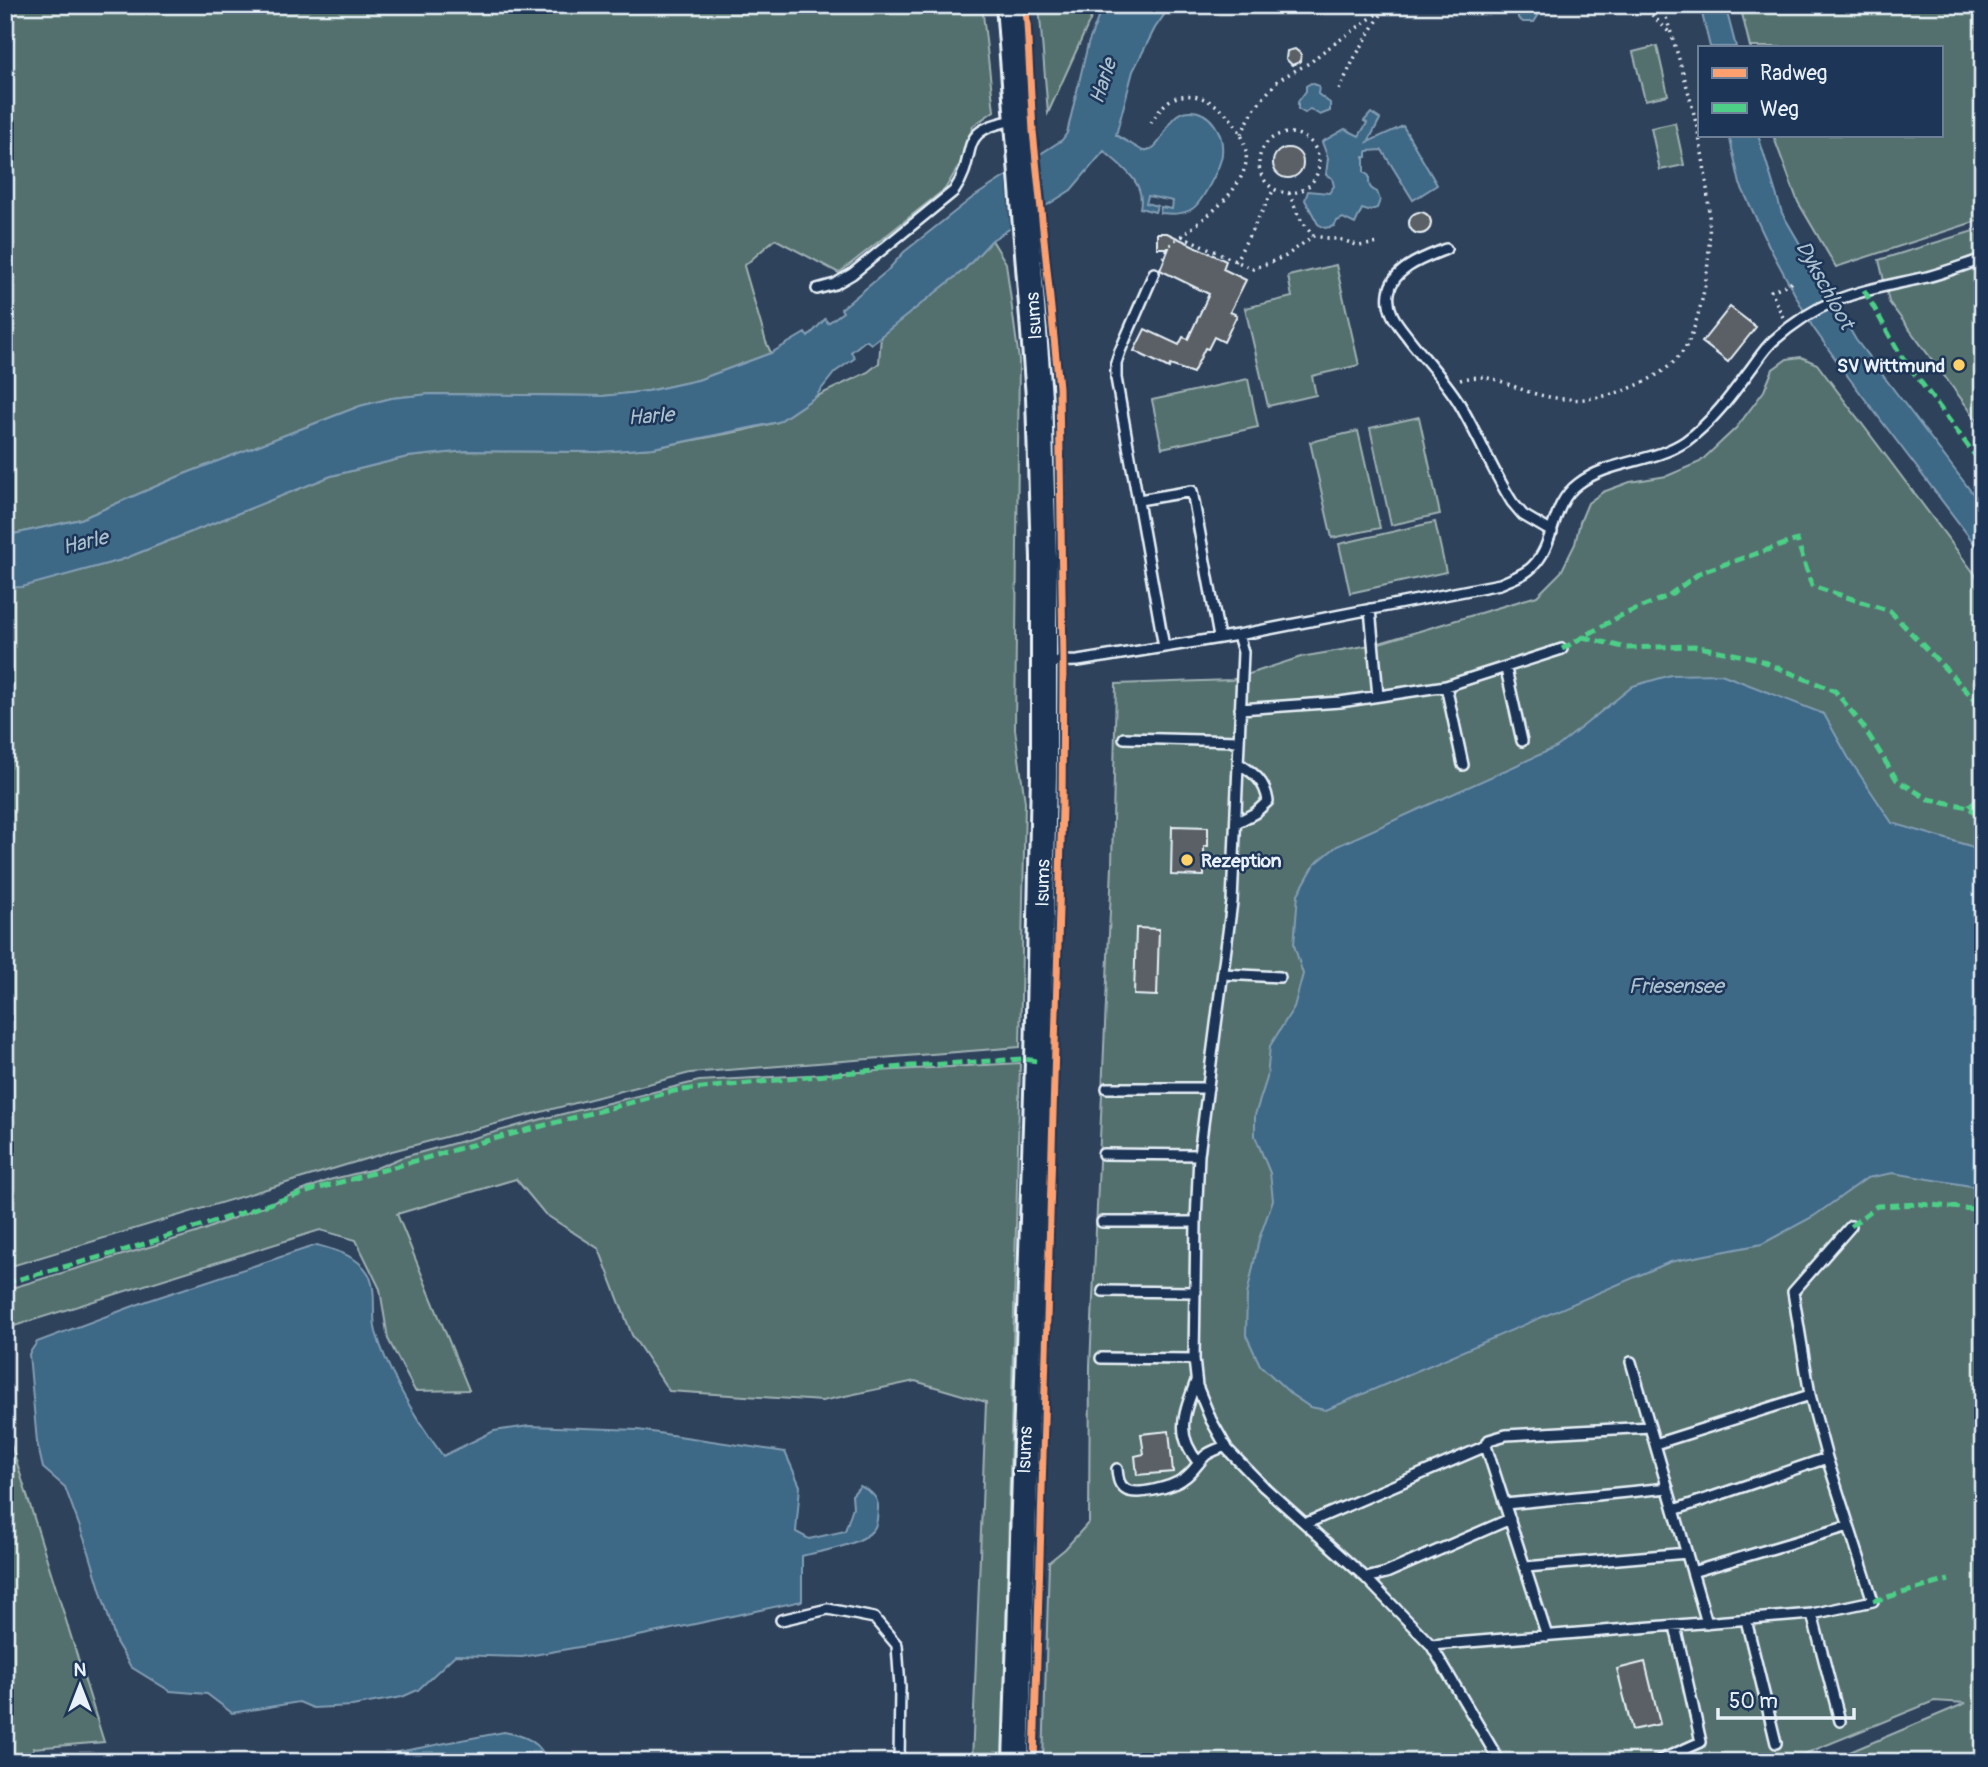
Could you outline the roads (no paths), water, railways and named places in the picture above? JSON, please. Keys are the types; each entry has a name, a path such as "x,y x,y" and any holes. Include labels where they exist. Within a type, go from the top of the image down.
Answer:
{"main road":[{"name":"Isums","path":"1009,5 1039,397 1043,486 1044,662 1036,1157 1016,1762"}],"lane":[{"path":"817,289 835,284 852,274 954,191 960,183 970,147 976,135 985,127 1019,130"},
{"path":"1446,249 1425,257 1397,276 1391,284 1389,304 1400,329 1458,402 1511,502 1523,515 1552,532"},
{"path":"1044,662 1079,662 1238,635 1500,584 1532,568 1552,532 1558,509 1567,494 1579,483 1631,461 1665,451 1699,431 1712,419 1770,344 1801,318 1835,299 1983,259"},
{"path":"1154,273 1116,363 1116,378 1164,647"},
{"path":"1139,500 1192,491 1219,637"},
{"path":"1370,609 1378,696"},
{"path":"1238,635 1243,652 1232,902 1199,1155 1194,1360 1197,1386 1211,1420 1226,1446 1264,1487 1366,1578 1431,1645 1500,1762"},
{"path":"1240,709 1378,696 1446,686 1562,649"},
{"path":"1506,669 1522,741"},
{"path":"1446,686 1464,765"},
{"path":"1124,738 1239,741"},
{"path":"1236,823 1255,813 1268,801 1266,787 1255,774 1238,763"},
{"path":"1223,974 1280,977"},
{"path":"1107,1088 1208,1088"},
{"path":"1103,1154 1199,1155"},
{"path":"1102,1222 1196,1222"},
{"path":"1431,1645 1812,1614 1873,1601 1810,1395 1793,1292 1851,1226"},
{"path":"1103,1291 1196,1292"},
{"path":"1101,1358 1194,1360"},
{"path":"1632,1362 1707,1623"},
{"path":"1196,1379 1182,1429 1185,1443 1199,1463"},
{"path":"1655,1444 1810,1395"},
{"path":"1547,1636 1486,1447 1489,1440 1506,1435 1650,1427"},
{"path":"1116,1469 1119,1483 1126,1490 1137,1492 1173,1485 1184,1479 1206,1455 1226,1446"},
{"path":"1307,1523 1486,1447"},
{"path":"1674,1510 1828,1458"},
{"path":"1505,1504 1668,1489"},
{"path":"1366,1578 1386,1573 1510,1519"},
{"path":"1692,1572 1849,1526"},
{"path":"1526,1567 1687,1553"},
{"path":"781,1620 828,1609 874,1618 897,1645 900,1687 899,1762"},
{"path":"1812,1614 1840,1721"},
{"path":"1746,1620 1776,1742"},
{"path":"1656,1762 1701,1742 1675,1626"}],"water":[{"name":"Harle","path":"1103,5 1171,5 1155,28 1133,71 1116,135 1143,151 1158,144 1172,121 1182,112 1197,112 1210,119 1221,138 1221,158 1206,192 1192,209 1172,214 1160,213 1161,207 1172,209 1173,201 1148,196 1146,203 1157,206 1155,212 1140,208 1141,199 1136,182 1104,151 1071,190 992,240 965,269 871,344 866,340 851,352 855,358 835,372 815,397 778,422 653,448 598,452 466,451 407,457 331,476 121,560 22,587 5,588 5,536 81,519 182,475 360,406 392,398 430,394 603,396 648,391 698,380 771,353 805,333 808,337 825,319 828,323 843,312 841,309 887,271 904,252 972,198 1062,140 1067,133 1088,44"},
{"path":"1518,5 1545,5 1534,22 1523,22 1518,18"},
{"path":"1700,5 1725,5 1736,46 1710,46"},
{"path":"1311,83 1319,86 1318,94 1330,103 1330,111 1320,115 1310,109 1305,113 1298,109 1298,102 1306,91 1306,86"},
{"path":"1371,113 1380,119 1368,142 1403,126 1437,185 1413,200 1382,150 1367,151 1367,157 1364,157 1364,172 1369,176 1370,186 1377,192 1380,200 1377,208 1368,211 1362,209 1355,224 1343,218 1334,226 1325,228 1318,224 1305,200 1308,191 1329,193 1334,186 1332,178 1326,175 1328,158 1322,142 1345,129 1359,136 1367,123 1364,121"},
{"path":"1729,136 1758,136 1782,213 1856,340 1983,507 1983,555 1812,326 1770,248 1740,184"},
{"name":"Friesensee","path":"1721,674 1824,714 1848,757 1892,823 1970,846 1983,857 1983,1188 1893,1173 1867,1178 1814,1216 1762,1244 1670,1262 1326,1410 1310,1407 1292,1395 1260,1365 1246,1335 1247,1295 1259,1239 1273,1200 1270,1173 1255,1136 1255,1115 1267,1078 1270,1046 1294,1007 1303,974 1294,945 1298,894 1315,864 1337,846 1557,747 1633,686 1671,675"},
{"path":"317,1245 352,1258 368,1273 373,1287 376,1332 388,1365 413,1412 443,1456 494,1431 529,1426 638,1430 785,1452 800,1486 796,1532 809,1539 845,1531 853,1507 852,1495 860,1486 870,1492 877,1501 875,1528 867,1536 850,1544 802,1556 802,1601 625,1639 522,1657 455,1655 418,1690 402,1697 352,1706 313,1708 299,1702 232,1713 207,1694 170,1691 131,1667 116,1642 89,1552 65,1487 43,1468 37,1442 29,1354 37,1342 147,1301"},
{"path":"504,1732 531,1741 541,1749 549,1762 345,1762"}],"place":[{"name":"SV Wittmund","path":"1959,365"},
{"name":"Rezeption","path":"1187,860"}],"water label":[{"name":"Dykschloot","path":"1825,285"}]}
